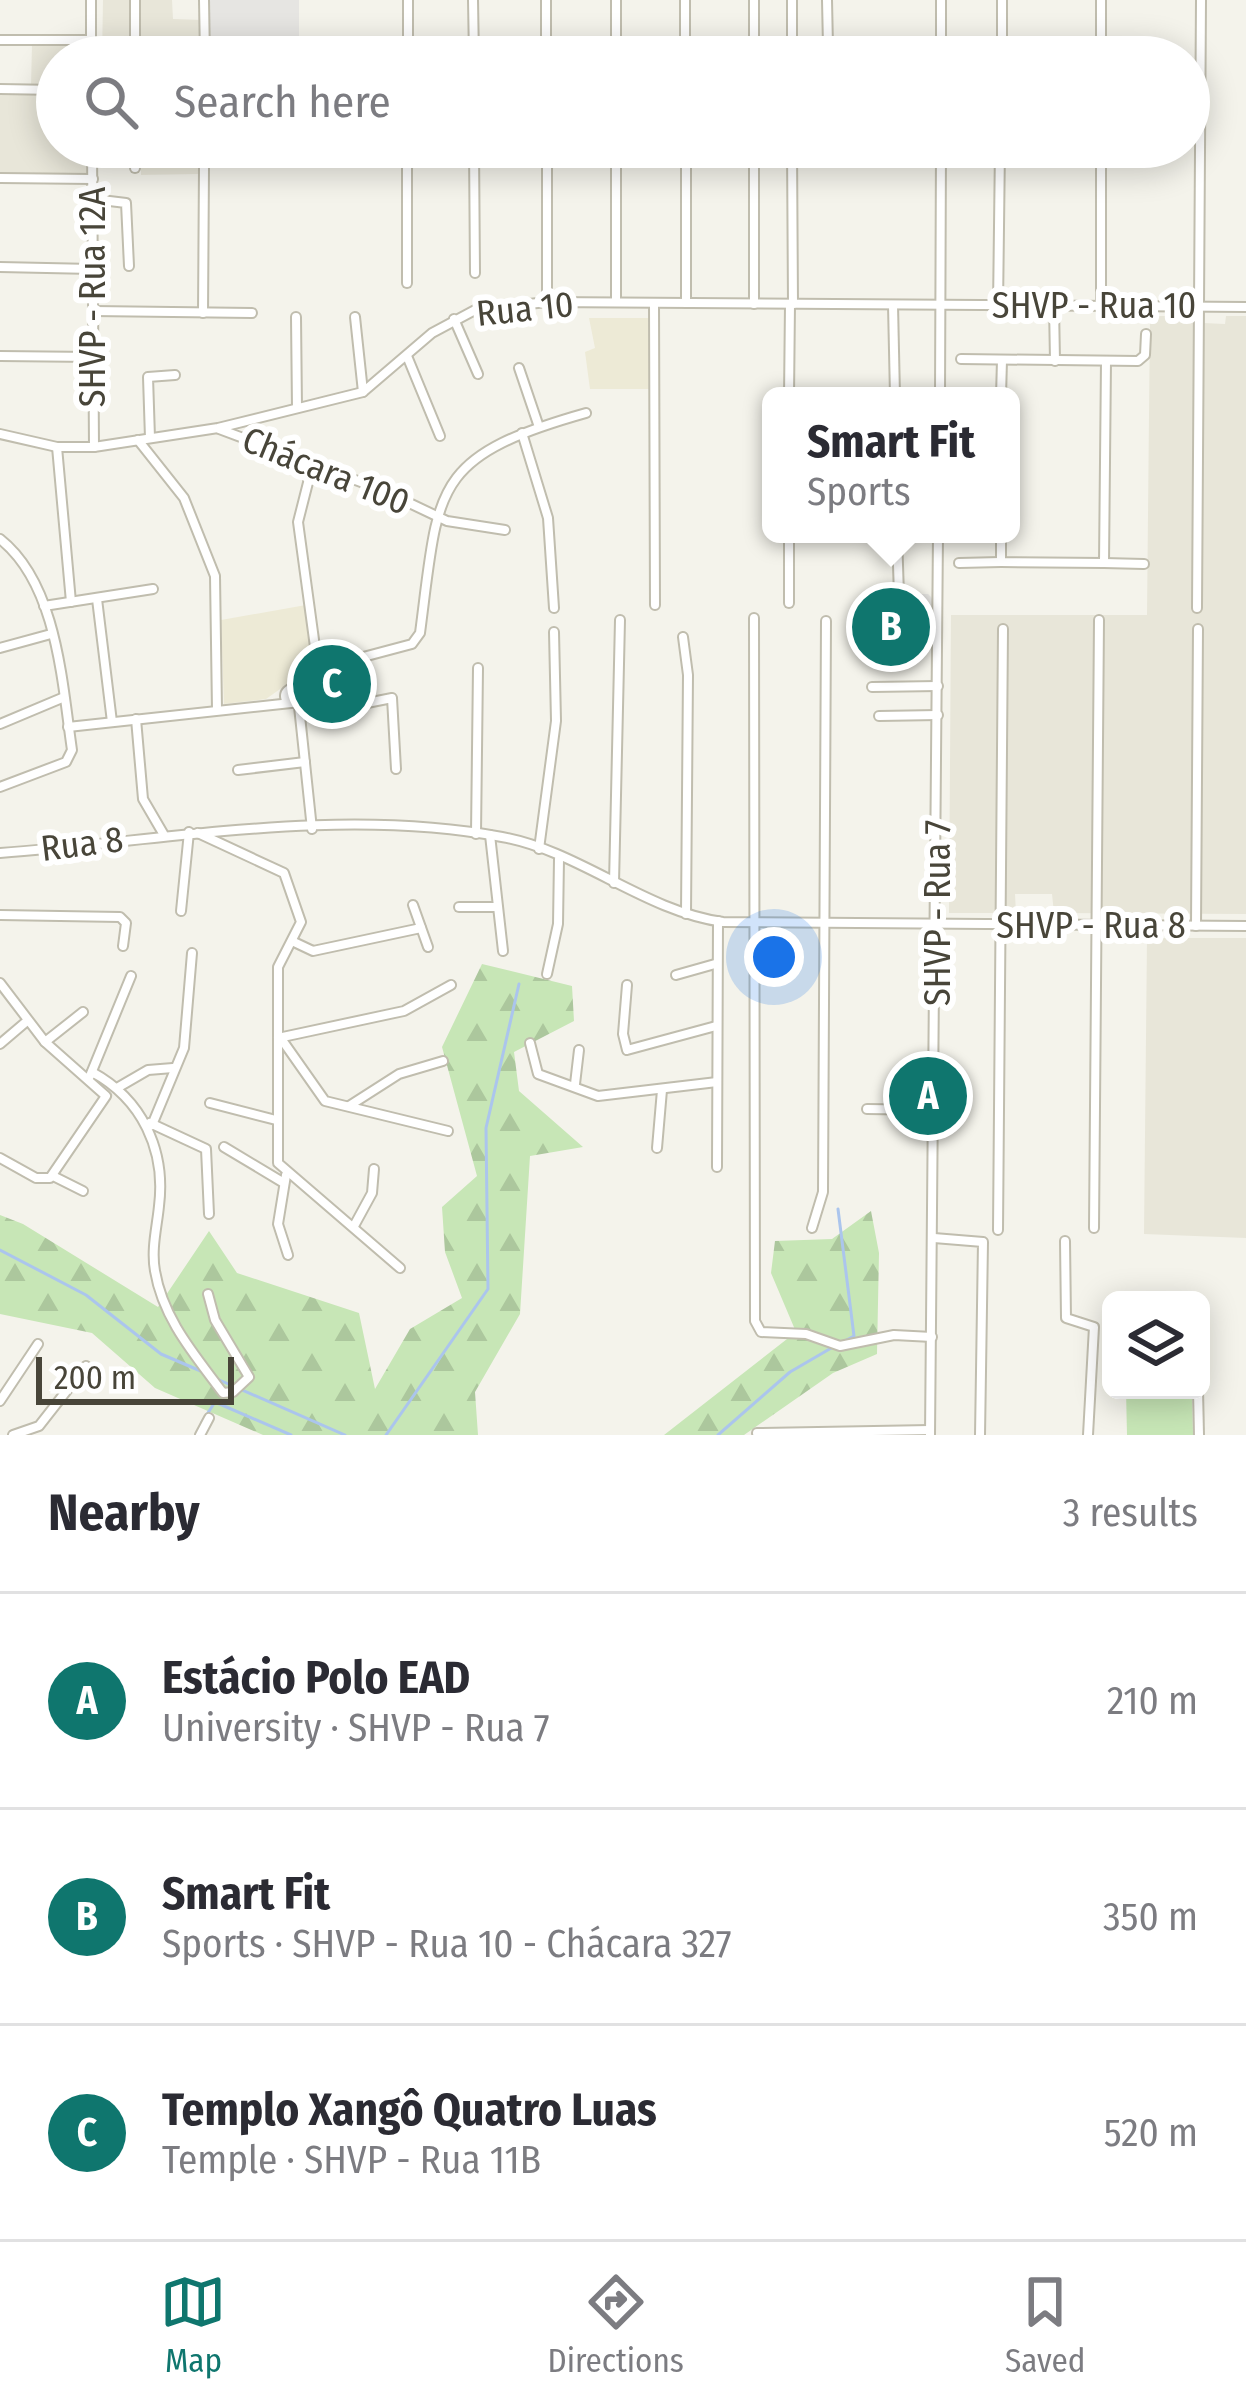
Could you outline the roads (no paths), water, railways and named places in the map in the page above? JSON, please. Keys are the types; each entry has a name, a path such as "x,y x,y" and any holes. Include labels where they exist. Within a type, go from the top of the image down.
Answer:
{"street":[{"path":"91,36 92,0"},
{"path":"135,0 135,36"},
{"path":"204,0 205,36"},
{"path":"407,36 408,0"},
{"path":"473,0 474,36"},
{"path":"546,0 546,36"},
{"path":"616,0 616,36"},
{"path":"685,0 685,36"},
{"path":"754,0 754,36"},
{"path":"792,0 792,36"},
{"path":"827,0 828,36"},
{"path":"941,0 941,36"},
{"path":"1001,36 1002,0"},
{"path":"1101,0 1101,36"},
{"path":"1202,0 1202,36"},
{"path":"0,40 36,40"},
{"path":"0,89 36,90"},
{"name":"SHVP - Rua 12A","path":"92,168 94,447"},
{"path":"203,313 204,168"},
{"path":"407,168 407,283"},
{"path":"474,168 475,273"},
{"path":"547,168 547,302"},
{"path":"616,168 616,302"},
{"path":"686,168 686,303"},
{"path":"754,168 754,304"},
{"path":"789,387 792,168"},
{"path":"940,387 941,168"},
{"path":"998,307 1000,168"},
{"path":"1101,168 1101,306"},
{"path":"1197,608 1201,168"},
{"path":"0,178 92,178"},
{"path":"93,200 126,203 129,266"},
{"path":"0,267 93,269"},
{"name":"Rua 10","path":"0,434 57,447 94,447 218,428 363,392 454,319 483,307 547,302 941,305"},
{"path":"654,303 655,604"},
{"path":"893,305 895,387"},
{"name":"SHVP - Rua 10","path":"941,305 1246,307"},
{"path":"1054,306 1055,361"},
{"path":"94,311 252,313"},
{"path":"296,317 297,408"},
{"path":"355,317 363,392"},
{"path":"454,319 478,374"},
{"path":"961,359 1142,359 1146,334"},
{"path":"0,356 92,357"},
{"path":"407,356 440,436"},
{"path":"1001,387 1002,360"},
{"path":"1104,563 1106,361"},
{"path":"519,368 539,427"},
{"path":"150,438 148,377 176,375"},
{"path":"68,727 267,706 293,697 318,669 403,649 417,640 434,515 477,456 522,433 586,413"},
{"name":"Chácara 100","path":"218,428 434,515 506,530"},
{"path":"522,433 548,518 554,608"},
{"path":"138,440 184,498 215,575 217,710"},
{"path":"57,447 71,602"},
{"path":"313,463 298,522 318,669"},
{"path":"0,539 15,551 44,607 68,727 69,760 0,787"},
{"path":"789,543 789,603"},
{"path":"898,543 899,596"},
{"name":"SHVP - Rua 7","path":"930,1433 938,543"},
{"path":"1000,562 1001,543"},
{"path":"0,555 15,551"},
{"path":"959,563 1144,564"},
{"path":"44,607 153,589"},
{"path":"97,598 112,722"},
{"path":"754,618 754,1310 759,1331 798,1332 839,1346 894,1335 932,1337"},
{"path":"614,884 620,620"},
{"path":"812,1228 823,1201 826,620"},
{"path":"1094,1228 1099,620"},
{"path":"998,1230 1003,629"},
{"path":"1196,926 1198,629"},
{"path":"539,849 556,721 554,632"},
{"path":"0,648 51,634"},
{"path":"683,637 688,675 686,914"},
{"path":"476,834 478,668"},
{"path":"872,687 938,686"},
{"path":"293,697 302,714 312,829"},
{"path":"302,714 391,697 396,769"},
{"path":"0,724 62,698"},
{"path":"879,716 938,715"},
{"path":"136,719 143,800 164,835"},
{"path":"238,770 305,762"},
{"name":"Rua 8","path":"0,854 193,832 312,829 490,835 559,859"},
{"path":"181,911 193,832 284,873 301,912 294,942 278,967 277,1156 285,1179 278,1224 287,1256"},
{"path":"490,835 503,951"},
{"path":"547,974 558,924 559,859"},
{"name":"SHVP - Rua 8","path":"559,859 686,914 718,921 935,927 1246,926"},
{"path":"413,905 428,947"},
{"path":"459,907 497,908"},
{"path":"0,915 122,917 126,923 123,946"},
{"path":"717,1168 718,921"},
{"path":"294,942 303,950 319,950 421,928"},
{"path":"192,953 184,1048 148,1122 160,1173 154,1262 161,1298 176,1329 223,1393 233,1392 249,1377 215,1320 208,1294"},
{"path":"676,975 716,963"},
{"path":"91,1075 131,976"},
{"path":"0,983 46,1042 117,1088 148,1122 206,1149 209,1214"},
{"path":"279,1037 404,1011 451,985"},
{"path":"626,985 623,1034 627,1051 716,1026"},
{"path":"46,1042 83,1012"},
{"path":"0,1044 27,1021"},
{"path":"279,1037 325,1101 448,1131"},
{"path":"530,1043 538,1074 598,1096 717,1082"},
{"path":"575,1084 579,1050"},
{"path":"348,1107 399,1074 443,1061"},
{"path":"117,1088 144,1071 172,1068"},
{"path":"0,1157 40,1180 53,1176 106,1094 91,1075"},
{"path":"656,1148 662,1090"},
{"path":"210,1103 276,1120"},
{"path":"867,1109 936,1110"},
{"path":"224,1147 285,1179 353,1226 400,1268"},
{"path":"353,1226 372,1193 374,1169"},
{"path":"53,1176 83,1191"},
{"path":"934,1238 982,1242 980,1435"},
{"path":"1065,1241 1066,1318 1094,1327 1088,1435"},
{"path":"0,1401 38,1344"},
{"path":"13,1435 38,1426 86,1366"},
{"path":"1198,1399 1199,1435"},
{"path":"200,1435 209,1418"},
{"path":"757,1433 930,1433"}],"waterway":[{"path":"386,1435 488,1289 486,1128 519,984"},
{"path":"838,1209 854,1336 841,1343"},
{"path":"0,1250 86,1295 161,1354 203,1372"},
{"path":"718,1435 790,1372 833,1347"},
{"path":"217,1379 345,1435"},
{"path":"202,1422 215,1402 291,1435"}],"place":[{"name":"Smart Fit","path":"891,627"},
{"name":"Templo Xangô Quatro Luas","path":"332,684"},
{"name":"Estácio Polo EAD","path":"928,1096"}]}
